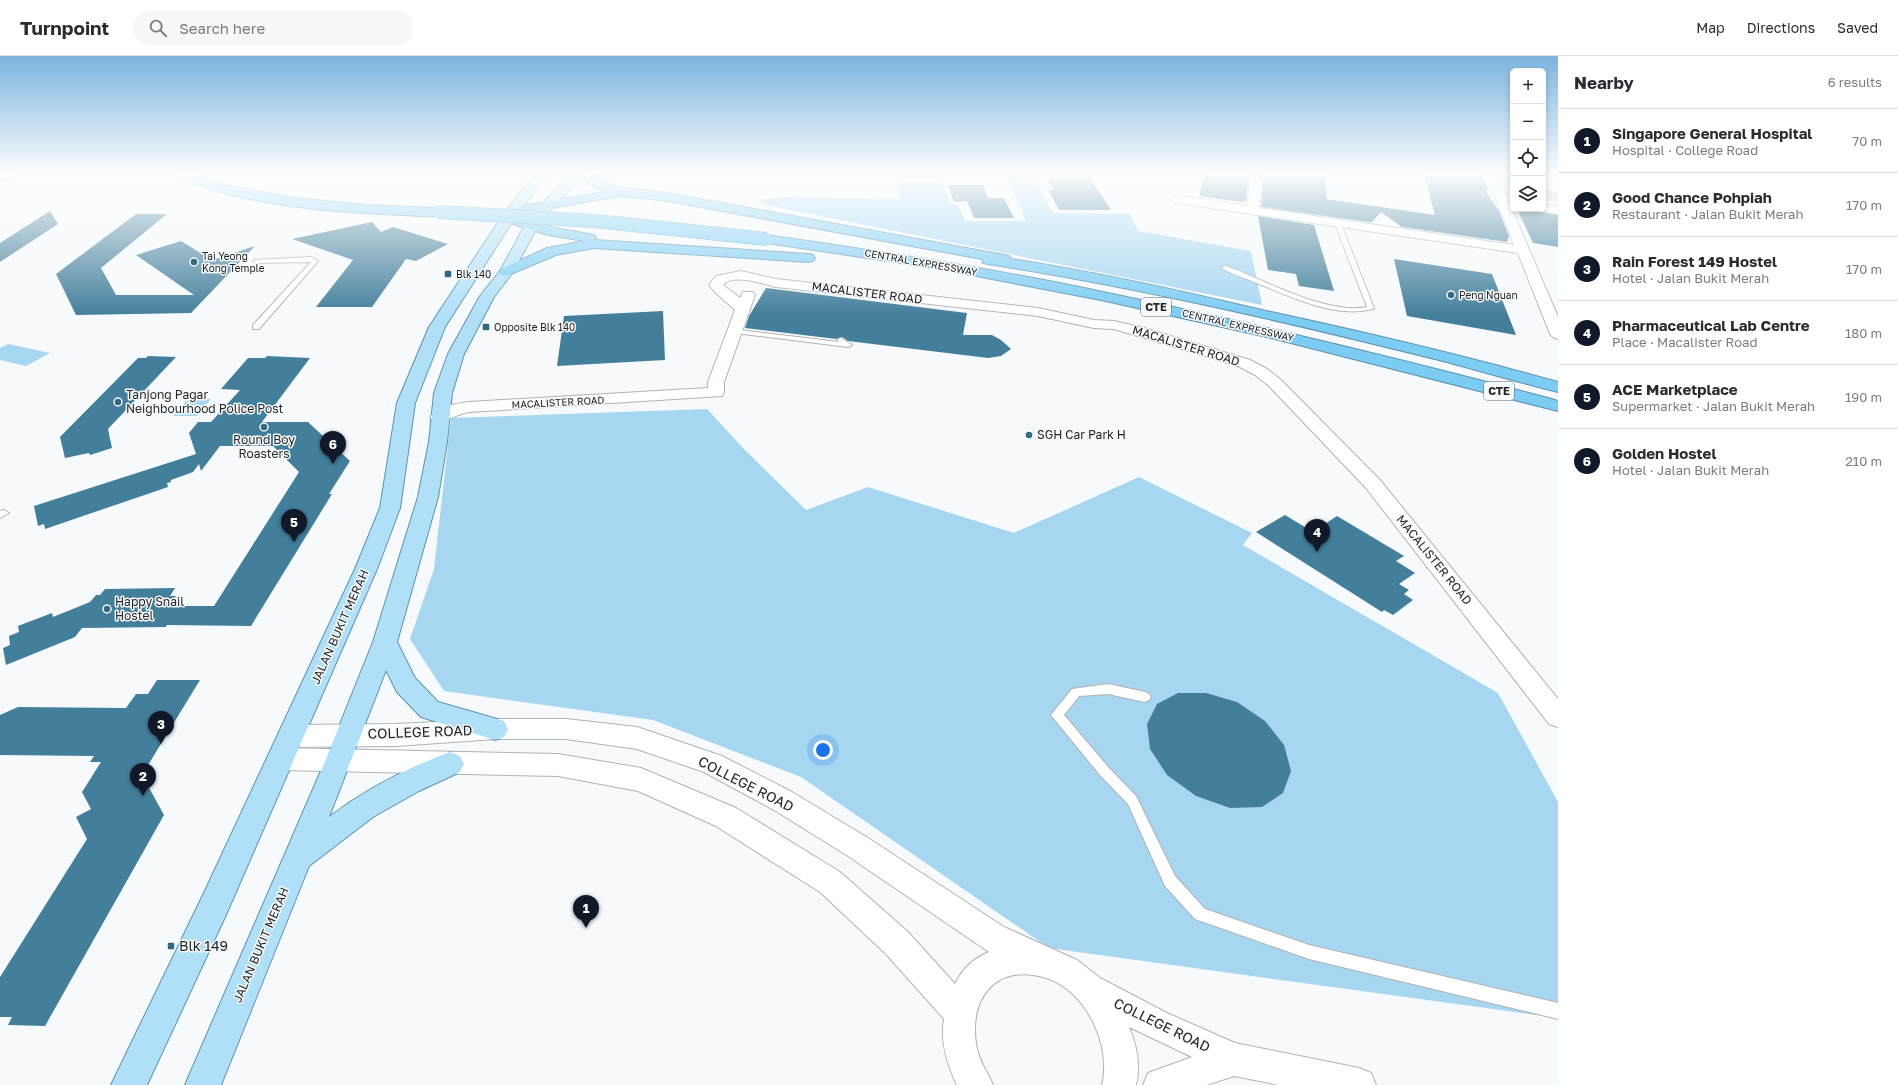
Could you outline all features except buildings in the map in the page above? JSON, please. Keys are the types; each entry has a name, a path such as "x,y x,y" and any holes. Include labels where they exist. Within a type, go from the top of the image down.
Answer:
{"highway":[{"path":"522,220 532,225 574,236 658,247"},
{"name":"CENTRAL EXPRESSWAY","path":"584,220 884,243 1053,269 1187,297 1350,334 1558,387"},
{"path":"799,220 1053,269"},
{"name":"CENTRAL EXPRESSWAY","path":"769,234 984,273 1182,312 1327,346 1558,406"},
{"path":"506,272 552,251 573,246 594,244 810,258 960,275 984,273"}],"main road":[{"name":"JALAN BUKIT MERAH","path":"129,1085 286,747 366,569 390,508 406,403 437,327 507,220"},
{"name":"JALAN BUKIT MERAH","path":"203,1085 298,858 385,642 428,497 438,442 439,417 443,393 456,354 487,296 506,272 536,220"},
{"path":"385,642 406,685 430,710 495,729"},
{"path":"298,858 363,808 410,782 450,764"}],"street":[{"path":"1314,220 1522,250"},
{"path":"1513,220 1522,250 1552,308 1558,334"},
{"path":"716,387 742,308 758,285"},
{"name":"MACALISTER ROAD","path":"742,308 724,292 737,294 758,285 1038,312 1094,324 1139,331 1244,363 1261,372 1275,383 1373,484 1558,717"},
{"name":"MACALISTER ROAD","path":"443,393 457,395 716,387"},
{"name":"MACALISTER ROAD","path":"439,417 452,410 469,407 716,387"},
{"name":"COLLEGE ROAD","path":"343,747 396,735 495,729 566,728 637,738 713,764 796,809 858,848 993,938 1067,971 1089,989 1156,1024 1234,1059 1359,1085"},
{"name":"COLLEGE ROAD","path":"286,747 343,747 450,764 558,765 641,780 726,817 830,882 897,943 959,1012"},
{"path":"972,1081 958,1042 959,1012 969,985 989,967 1014,959 1042,960"},
{"path":"1089,989 1107,1013 1119,1041 1122,1076 1119,1085"},
{"name":"COLLEGE ROAD","path":"1160,1085 1234,1059"}],"lane":[{"path":"1224,267 1315,303 1351,311 1362,311 1371,308 1338,224"},
{"path":"256,261 311,259 315,261 256,327"},
{"path":"735,331 848,345 841,340"},
{"path":"1145,697 1108,689 1076,692 1057,715 1104,771 1132,800 1170,880 1200,914 1309,952 1558,1011"}],"shaded area":[{"path":"840,220 1133,220 1138,231 1251,251 1262,305"},
{"path":"8,344 50,353 26,366 0,360 0,348"},
{"path":"188,399 211,399 197,416 173,416"},
{"path":"707,409 743,448 806,510 868,487 1014,533 1139,477 1252,533 1243,545 1498,693 1558,802 1558,1018 1049,948 801,777 653,720 444,691 410,639 434,569 451,418"}],"place":[{"name":"Tai Yeong Kong Temple","path":"194,262"},
{"name":"Blk 140","path":"448,274"},
{"name":"Peng Nguan","path":"1451,295"},
{"name":"Opposite Blk 140","path":"486,327"},
{"name":"Tanjong Pagar Neighbourhood Police Post","path":"118,402"},
{"name":"Round Boy Roasters","path":"264,427"},
{"name":"SGH Car Park H","path":"1029,435"},
{"name":"Golden Hostel","path":"333,464"},
{"name":"ACE Marketplace","path":"294,542"},
{"name":"Pharmaceutical Lab Centre","path":"1317,552"},
{"name":"Happy Snail Hostel","path":"107,609"},
{"name":"Rain Forest 149 Hostel","path":"161,744"},
{"name":"Good Chance Pohpiah","path":"143,796"},
{"name":"Singapore General Hospital","path":"586,928"},
{"name":"Blk 149","path":"171,946"}]}
